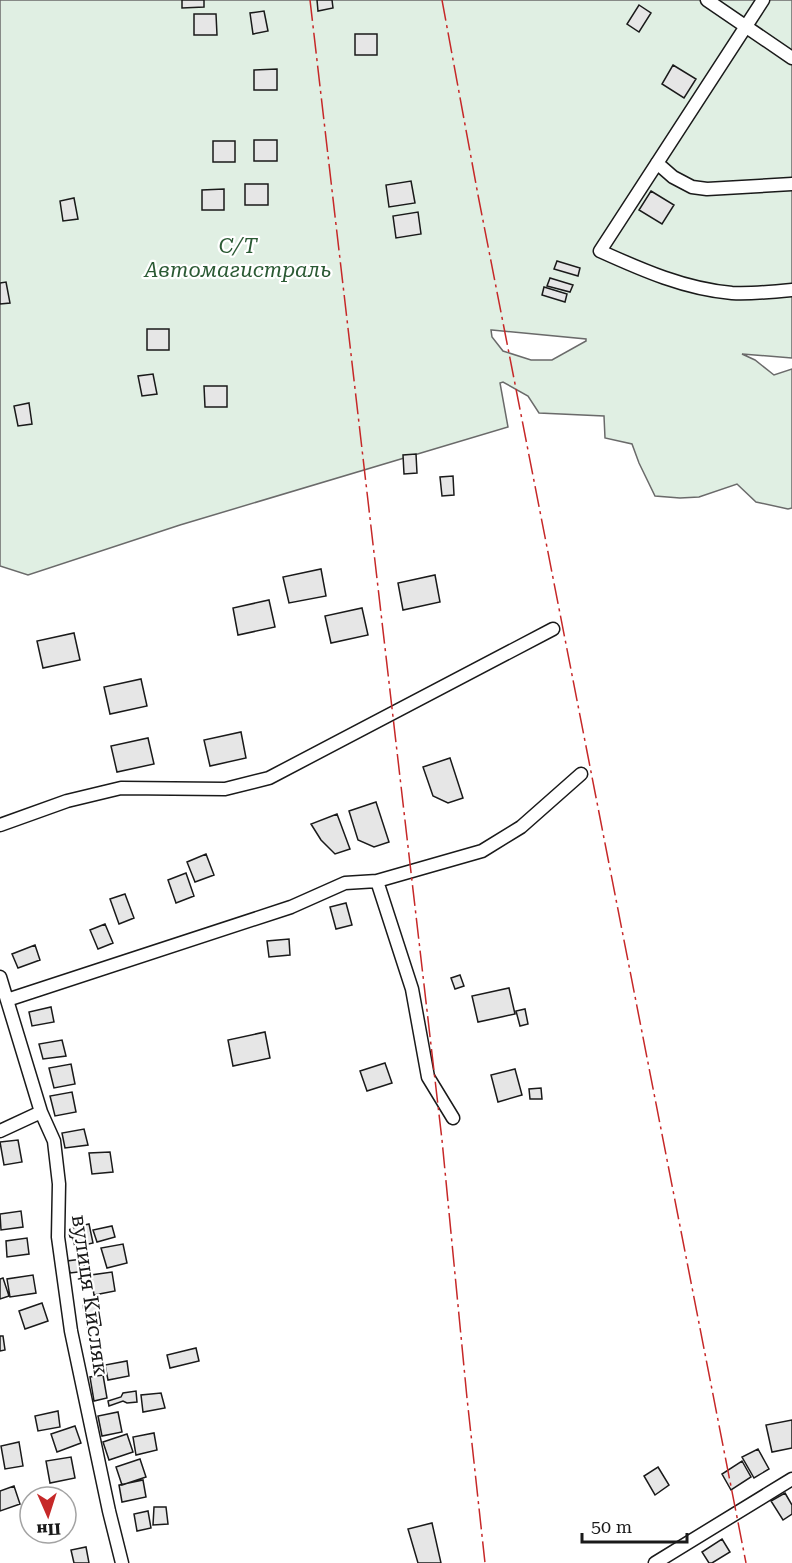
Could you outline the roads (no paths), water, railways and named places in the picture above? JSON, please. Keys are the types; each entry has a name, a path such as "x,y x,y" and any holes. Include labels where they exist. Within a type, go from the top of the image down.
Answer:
{"street":[{"path":"707,0 792,58"},
{"path":"763,0 600,251 658,276 690,285 731,293 792,290"},
{"path":"657,164 673,177 692,187 707,189 792,184"},
{"path":"0,825 67,801 121,788 225,789 269,778 553,629"},
{"path":"7,1000 291,906 345,883 377,880 482,852 521,826 581,774"},
{"path":"377,880 412,989 428,1077 453,1118"},
{"name":"вулиця Кисляк","path":"0,977 41,1112 54,1141 59,1184 58,1237 71,1331 122,1563"},
{"path":"0,1131 41,1112"},
{"path":"655,1563 792,1479"}],"park label":[{"name":"С/Т Автомагистраль","path":"238,258"}]}
